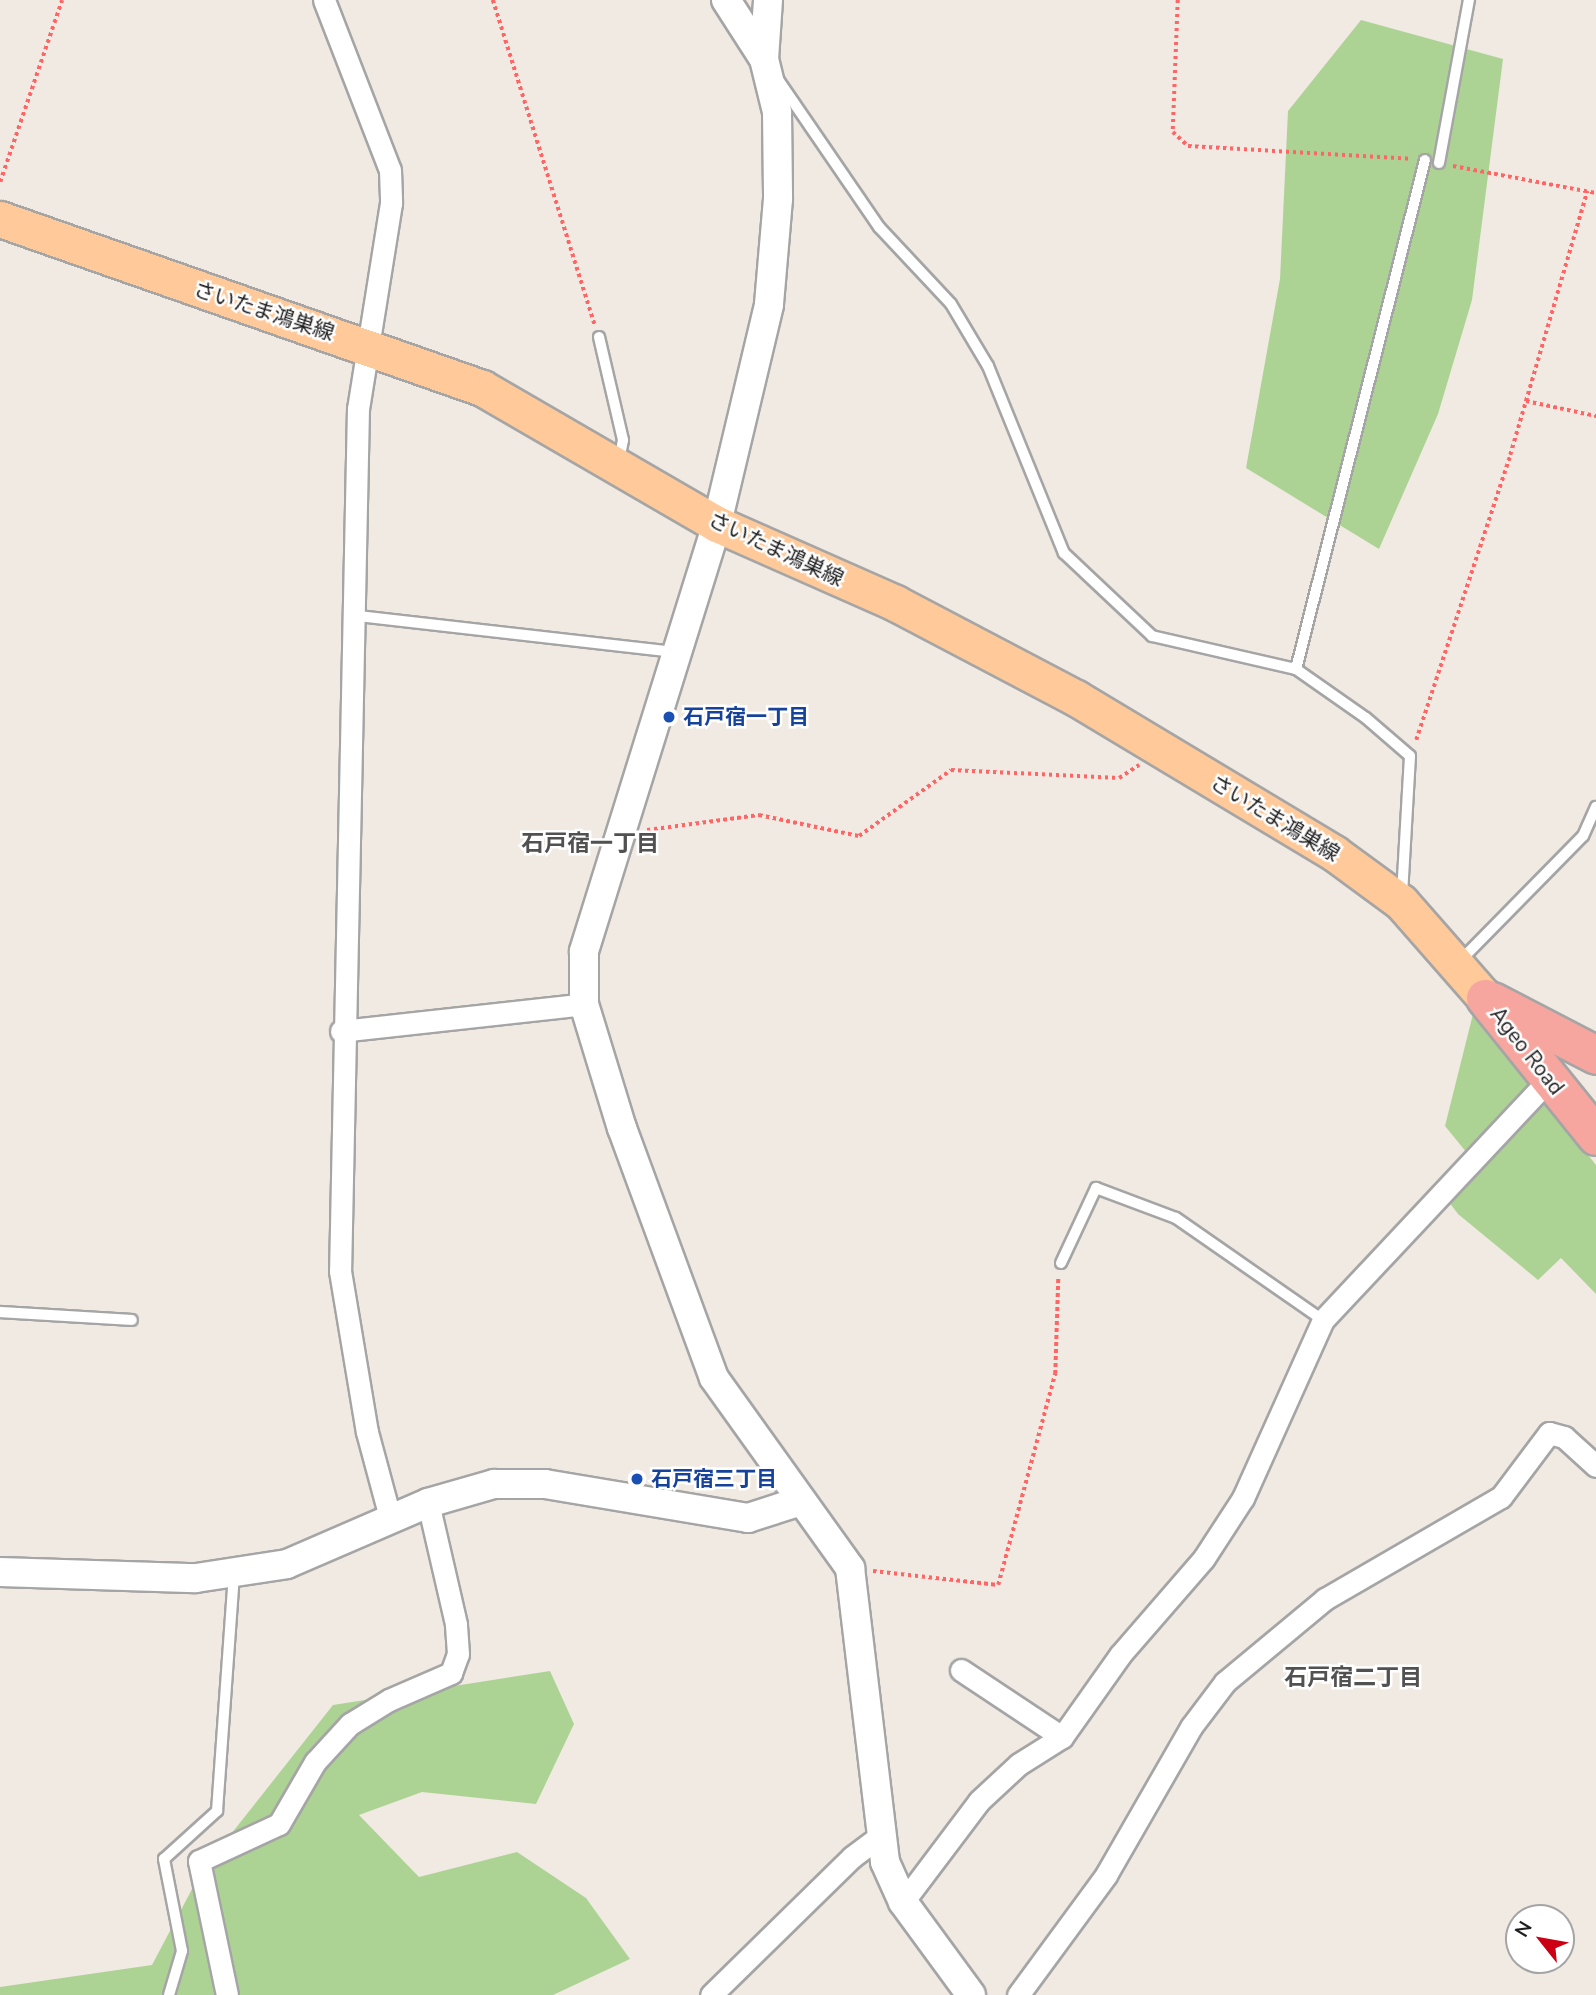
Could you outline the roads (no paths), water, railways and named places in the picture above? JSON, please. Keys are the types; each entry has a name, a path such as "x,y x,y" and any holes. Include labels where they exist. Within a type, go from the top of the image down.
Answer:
{"highway":[{"name":"Ageo Road","path":"1485,998 1596,1055"},
{"name":"Ageo Road","path":"1485,998 1548,1080 1596,1136"}],"main road":[{"name":"さいたま鴻巣線","path":"0,219 369,346 482,388 717,524 895,603 1152,743 1334,853 1401,902 1485,998"}],"street":[{"path":"324,0 390,170 391,203 358,408 350,615 341,1031 340,1271 359,1391 391,1521"},
{"path":"726,0 764,59"},
{"path":"768,0 764,59 777,112 778,199 769,304 717,524 584,952 584,1004 622,1128 713,1378 798,1502 850,1568 860,1627 879,1837 903,1902 961,1990"},
{"path":"341,1031 584,1004"},
{"path":"903,1902 979,1801 1019,1764 1062,1737 1120,1655 1204,1558 1242,1498 1323,1320 1548,1080"},
{"path":"1018,1995 1106,1875 1176,1751 1225,1682 1325,1599 1501,1497 1549,1433 1564,1437 1596,1466"},
{"path":"0,1572 196,1578 287,1564 428,1503 494,1483 545,1484 748,1518 798,1502"},
{"path":"227,1995 200,1861 279,1824 315,1762 351,1724 389,1700 451,1674 458,1654 456,1624 428,1503"},
{"path":"961,1670 1062,1737"},
{"path":"711,1995 852,1857 879,1837"}],"lane":[{"path":"1439,163 1469,0"},
{"path":"764,59 879,227 951,304 988,366 1065,553 1152,636 1296,670 1366,718 1410,756 1401,902"},
{"path":"1296,670 1425,160"},
{"path":"599,337 623,440 618,467"},
{"path":"350,615 678,653"},
{"path":"1457,964 1583,836 1596,807"},
{"path":"1061,1263 1096,1188 1176,1219 1323,1320"},
{"path":"0,1312 132,1320"},
{"path":"169,1995 182,1951 164,1859 217,1811 234,1572"}],"place":[{"name":"石戸宿一丁目","path":"669,717"},
{"name":"石戸宿三丁目","path":"637,1479"}],"district":[{"name":"石戸宿一丁目","path":"590,844"},
{"name":"石戸宿二丁目","path":"1353,1678"}]}
